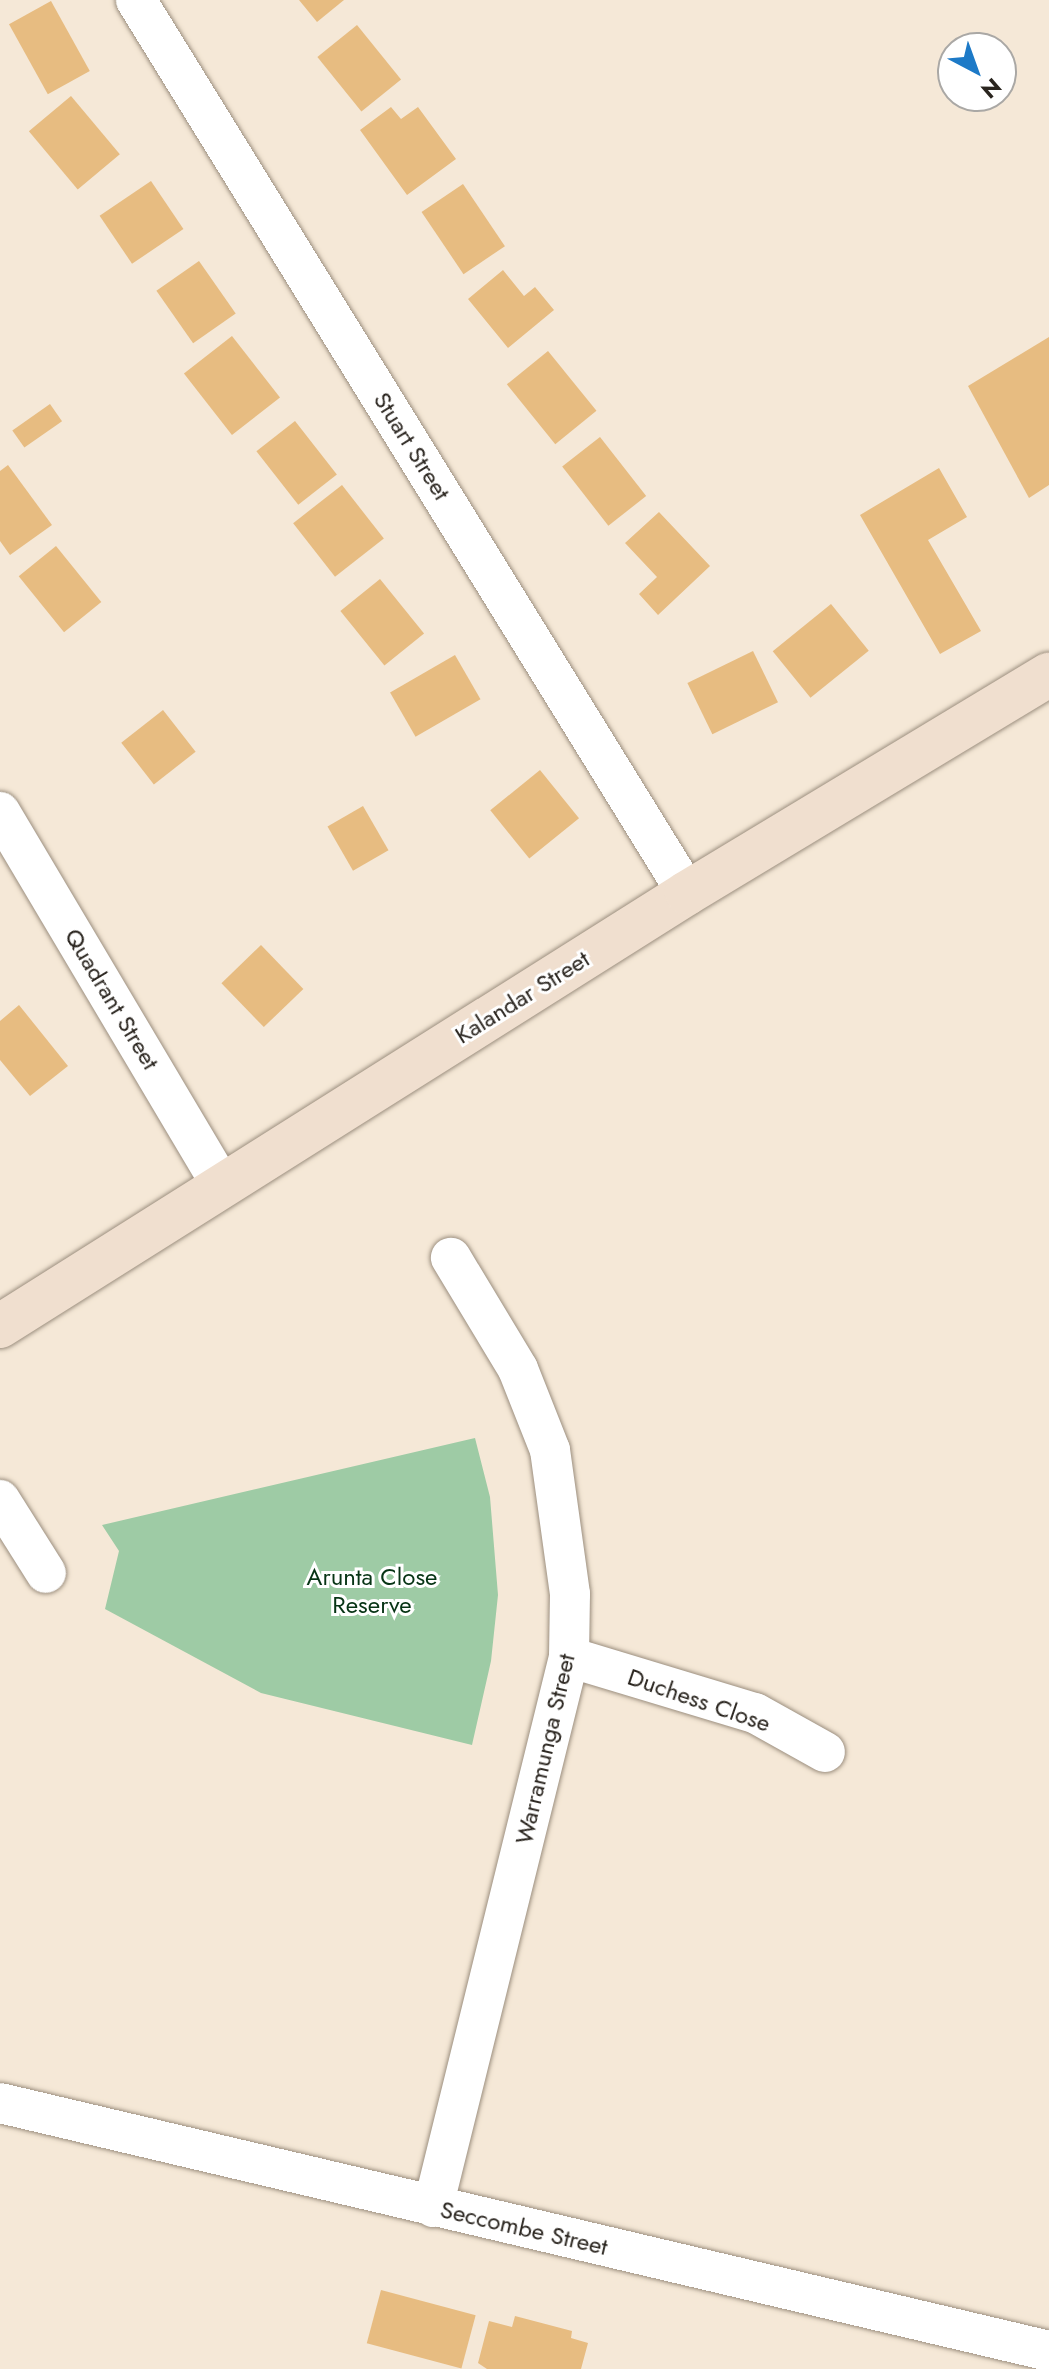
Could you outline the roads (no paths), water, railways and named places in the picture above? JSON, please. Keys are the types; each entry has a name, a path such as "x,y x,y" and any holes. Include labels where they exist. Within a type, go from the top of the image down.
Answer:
{"main road":[{"name":"Kalandar Street","path":"0,1326 687,893 1049,675"}],"street":[{"name":"Stuart Street","path":"136,0 687,893"},
{"name":"Quadrant Street","path":"0,812 223,1187"},
{"name":"Warramunga Street","path":"433,2207 569,1657 570,1594 550,1450 518,1369 451,1258"},
{"path":"0,1500 46,1573"},
{"name":"Duchess Close","path":"569,1657 755,1713 825,1752"},
{"name":"Seccombe Street","path":"0,2103 1049,2351"}],"park label":[{"name":"Arunta Close Reserve","path":"372,1591"}]}
